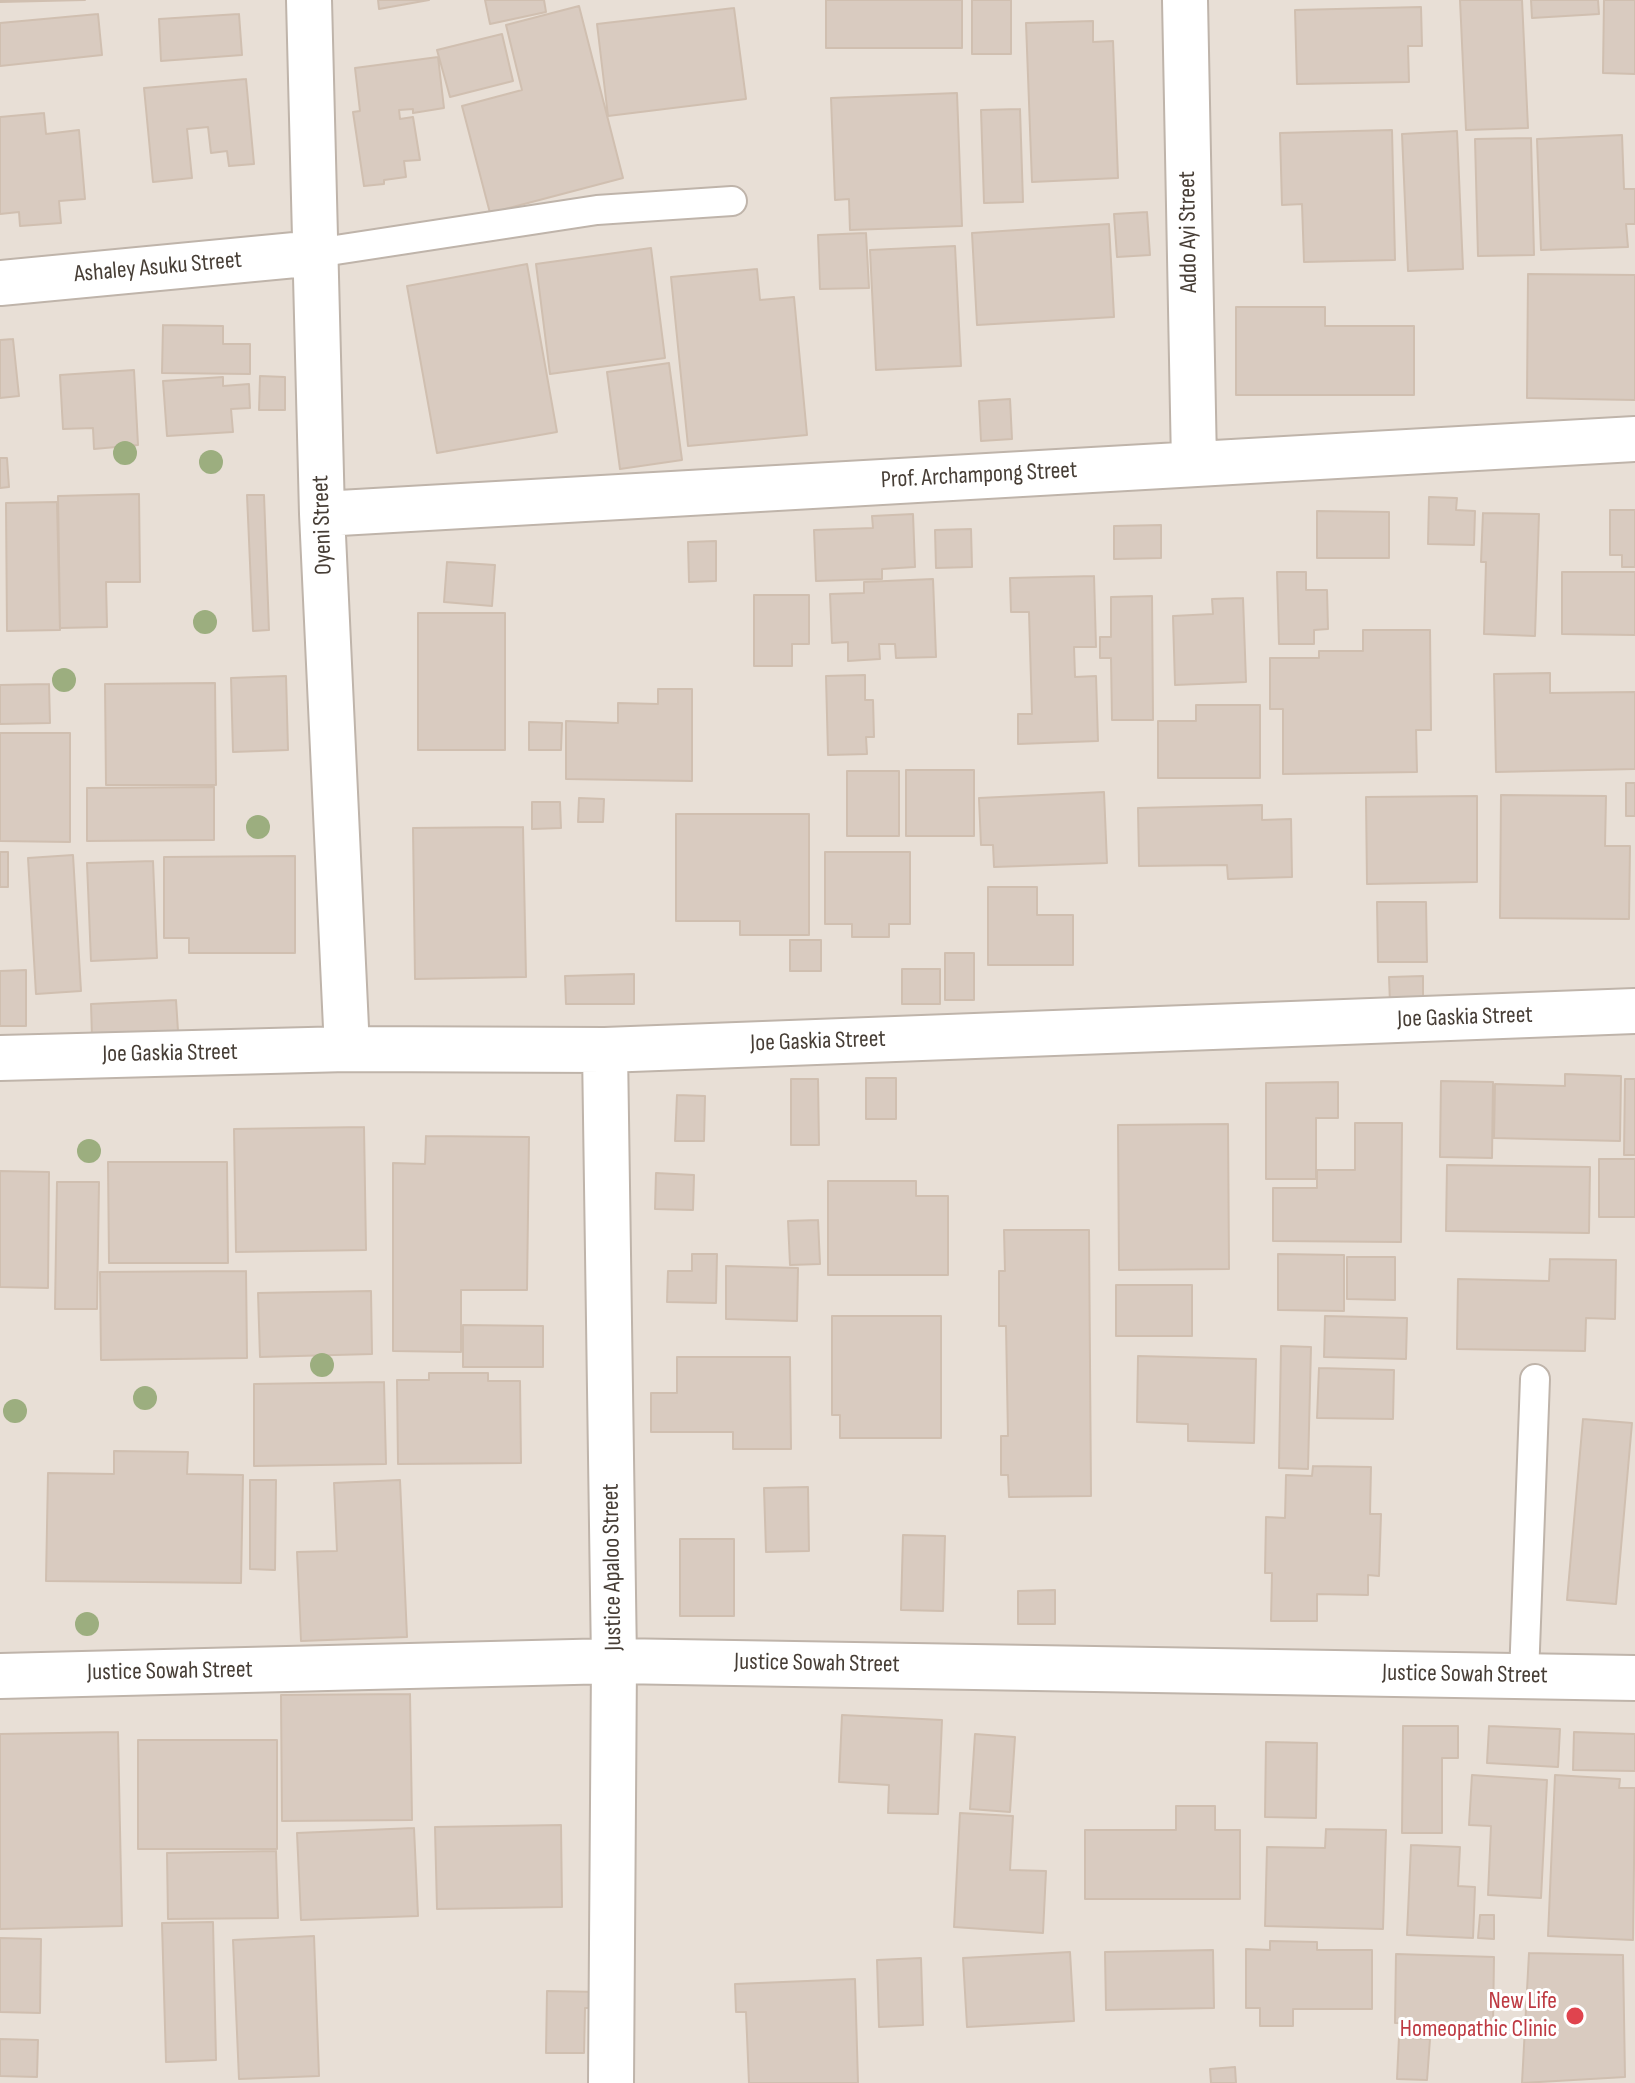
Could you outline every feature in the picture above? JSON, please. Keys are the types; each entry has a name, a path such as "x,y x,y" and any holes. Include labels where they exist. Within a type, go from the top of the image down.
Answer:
{"street":[{"name":"Oyeni Street","path":"309,0 322,514 347,1049"},
{"name":"Addo Ayi Street","path":"1185,0 1194,463"},
{"name":"Ashaley Asuku Street","path":"0,283 316,253"},
{"name":"Prof. Archampong Street","path":"322,514 1635,439"},
{"name":"Joe Gaskia Street","path":"0,1058 347,1049 605,1050 1635,1011"},
{"name":"Justice Apaloo Street","path":"605,1050 614,1661 611,2083"},
{"name":"Justice Sowah Street","path":"0,1676 614,1661 1635,1678"}],"lane":[{"path":"316,253 597,210 732,201"},
{"path":"1524,1676 1535,1379"}],"shaded area":[{"path":"0,0 1635,0 1635,2083 0,2083"}],"building":[{"path":"0,0 85,0 0,2"},
{"path":"378,0 429,0 379,9"},
{"path":"485,0 544,0 546,12 490,24"},
{"path":"826,0 962,0 962,48 826,48"},
{"path":"972,0 1011,0 1011,54 972,54"},
{"path":"1460,0 1522,0 1528,128 1466,130"},
{"path":"1531,0 1598,0 1599,14 1532,18"},
{"path":"1604,0 1635,0 1635,74 1603,73"},
{"path":"579,6 623,178 490,213 462,106 522,90 506,25"},
{"path":"1421,7 1422,46 1408,46 1409,82 1297,84 1295,10"},
{"path":"734,8 746,99 608,116 597,24"},
{"path":"98,14 102,55 0,66 0,23"},
{"path":"239,14 242,55 161,61 159,19"},
{"path":"1093,21 1093,42 1113,41 1118,178 1032,182 1026,23"},
{"path":"502,34 513,81 450,97 437,50"},
{"path":"438,57 444,108 413,113 413,109 399,110 400,119 413,117 420,160 404,161 406,177 364,186 353,112 360,111 355,68"},
{"path":"246,79 254,164 229,166 227,151 211,153 208,127 187,129 192,178 153,182 144,88"},
{"path":"957,93 962,226 850,230 849,199 835,200 831,98"},
{"path":"1020,109 1023,202 984,203 981,110"},
{"path":"44,113 46,134 79,130 85,199 59,201 61,223 20,226 19,212 0,214 0,117"},
{"path":"1392,130 1395,260 1304,262 1302,204 1282,205 1280,133"},
{"path":"1457,131 1463,269 1408,271 1402,134"},
{"path":"1622,135 1624,189 1635,189 1635,224 1626,224 1628,247 1541,250 1537,139"},
{"path":"1531,138 1534,255 1478,256 1475,139"},
{"path":"1147,212 1150,255 1117,257 1114,214"},
{"path":"1109,224 1114,317 977,325 972,233"},
{"path":"866,233 869,288 820,289 818,235"},
{"path":"955,246 961,366 876,370 870,250"},
{"path":"651,248 665,358 550,374 536,264"},
{"path":"527,264 557,432 437,453 407,286"},
{"path":"757,269 760,300 794,297 807,435 688,446 671,277"},
{"path":"1528,274 1635,275 1635,400 1527,398"},
{"path":"1236,307 1325,307 1325,326 1414,326 1414,395 1236,395"},
{"path":"163,325 223,326 223,344 250,344 250,374 162,373"},
{"path":"13,339 19,396 0,398 0,340"},
{"path":"669,363 682,460 620,469 607,372"},
{"path":"134,370 138,445 94,449 93,428 63,429 60,375"},
{"path":"260,376 285,377 285,410 259,410"},
{"path":"223,377 223,386 249,384 250,408 231,409 233,432 167,436 163,381"},
{"path":"1010,399 1012,439 981,441 979,401"},
{"path":"0,458 7,458 9,487 0,488"},
{"path":"139,494 140,582 106,582 107,627 60,628 58,496"},
{"path":"247,495 264,495 269,630 253,631"},
{"path":"1429,497 1457,498 1456,510 1475,511 1474,545 1428,544"},
{"path":"57,502 60,630 7,631 6,503"},
{"path":"1610,510 1635,510 1635,567 1622,567 1622,555 1610,555"},
{"path":"1317,511 1389,512 1389,558 1317,558"},
{"path":"1483,513 1539,514 1535,636 1484,634 1486,562 1481,562"},
{"path":"913,514 915,567 882,569 882,579 816,581 814,530 873,528 872,516"},
{"path":"1161,525 1161,558 1114,559 1114,526"},
{"path":"971,529 972,567 936,568 935,530"},
{"path":"716,541 716,581 689,582 688,542"},
{"path":"447,562 495,565 492,606 444,602"},
{"path":"1277,572 1306,572 1306,590 1327,590 1328,629 1314,630 1314,644 1279,644"},
{"path":"1562,572 1635,572 1635,635 1562,634"},
{"path":"1094,576 1096,647 1074,647 1075,677 1096,676 1098,741 1018,744 1018,714 1032,714 1029,612 1011,612 1010,578"},
{"path":"933,579 936,657 896,658 895,644 879,644 880,659 848,661 848,642 832,643 830,594 864,593 864,582"},
{"path":"754,595 809,595 809,644 792,644 792,666 754,666"},
{"path":"1152,596 1153,720 1112,720 1111,658 1100,658 1100,637 1111,637 1111,597"},
{"path":"1243,598 1246,682 1175,685 1173,616 1213,614 1212,599"},
{"path":"418,613 505,613 505,750 418,750"},
{"path":"1363,630 1430,630 1431,730 1416,730 1417,772 1283,774 1283,709 1270,709 1270,658 1319,658 1319,651 1363,651"},
{"path":"1550,673 1550,693 1635,692 1635,769 1496,772 1494,674"},
{"path":"865,675 865,700 873,700 874,737 866,737 867,754 828,755 826,676"},
{"path":"286,676 288,750 233,752 231,678"},
{"path":"215,683 216,785 106,785 105,684"},
{"path":"49,684 50,723 0,724 0,685"},
{"path":"658,689 692,689 692,781 566,779 566,721 618,723 618,703 658,704"},
{"path":"1196,705 1260,705 1260,778 1158,778 1158,721 1196,721"},
{"path":"529,722 562,723 561,750 529,750"},
{"path":"0,733 70,733 70,842 0,841"},
{"path":"906,770 974,770 974,836 906,836"},
{"path":"847,771 899,771 899,836 847,836"},
{"path":"1626,783 1635,783 1635,816 1626,816"},
{"path":"214,787 214,840 87,841 87,788"},
{"path":"1104,792 1107,863 994,867 993,845 981,845 979,798"},
{"path":"1501,795 1606,796 1605,846 1630,846 1629,919 1500,918"},
{"path":"1477,796 1477,882 1367,884 1366,797"},
{"path":"579,798 604,799 603,822 578,822"},
{"path":"532,802 560,802 561,828 532,829"},
{"path":"1262,805 1262,820 1291,819 1292,877 1228,879 1227,865 1139,866 1138,808"},
{"path":"676,814 809,814 809,935 740,935 740,921 676,921"},
{"path":"523,827 526,977 415,979 413,828"},
{"path":"0,852 8,852 8,887 0,887"},
{"path":"825,852 910,852 910,924 889,924 889,937 852,937 852,924 825,924"},
{"path":"73,855 81,991 36,994 28,858"},
{"path":"295,856 295,953 189,953 189,938 164,938 164,857"},
{"path":"153,861 157,958 91,961 87,863"},
{"path":"988,887 1037,887 1037,915 1073,915 1073,965 988,965"},
{"path":"1377,902 1426,902 1427,962 1378,962"},
{"path":"790,940 821,940 821,971 790,971"},
{"path":"945,953 974,953 974,1000 945,1000"},
{"path":"902,969 940,969 940,1004 902,1004"},
{"path":"26,970 26,1026 0,1026 0,971"},
{"path":"634,974 634,1004 566,1004 565,976"},
{"path":"1423,976 1423,1002 1390,1003 1389,977"},
{"path":"176,1000 178,1031 92,1037 91,1004"},
{"path":"1565,1074 1621,1076 1620,1141 1494,1138 1495,1084 1565,1086"},
{"path":"866,1078 896,1078 896,1119 866,1119"},
{"path":"791,1079 818,1079 819,1145 791,1145"},
{"path":"1625,1079 1635,1079 1635,1155 1624,1155"},
{"path":"1441,1081 1493,1082 1492,1158 1440,1157"},
{"path":"1338,1082 1338,1118 1316,1118 1316,1179 1266,1179 1266,1083"},
{"path":"677,1095 705,1096 704,1141 675,1141"},
{"path":"1355,1123 1402,1123 1401,1242 1273,1241 1273,1188 1317,1188 1317,1170 1355,1170"},
{"path":"1228,1124 1229,1269 1119,1270 1118,1125"},
{"path":"364,1127 366,1250 236,1252 234,1129"},
{"path":"426,1136 529,1137 527,1290 461,1290 461,1352 393,1351 393,1163 425,1164"},
{"path":"1599,1159 1635,1159 1635,1217 1599,1217"},
{"path":"108,1162 227,1162 228,1263 109,1263"},
{"path":"1447,1165 1590,1167 1589,1233 1446,1231"},
{"path":"0,1171 49,1172 48,1288 0,1287"},
{"path":"656,1173 694,1175 693,1210 655,1209"},
{"path":"828,1181 916,1181 916,1196 948,1196 948,1275 828,1275"},
{"path":"57,1182 99,1182 97,1309 55,1309"},
{"path":"818,1220 820,1264 790,1265 788,1221"},
{"path":"1004,1230 1089,1230 1091,1496 1009,1497 1008,1475 1001,1475 1001,1436 1008,1436 1006,1326 999,1326 999,1271 1005,1271"},
{"path":"692,1254 717,1254 716,1303 667,1302 668,1271 692,1271"},
{"path":"1278,1254 1344,1255 1344,1311 1278,1310"},
{"path":"1347,1257 1395,1257 1395,1300 1347,1299"},
{"path":"1550,1259 1616,1260 1615,1319 1586,1318 1585,1351 1457,1349 1458,1279 1549,1281"},
{"path":"726,1266 798,1268 797,1321 726,1319"},
{"path":"246,1271 247,1358 101,1360 100,1272"},
{"path":"1116,1285 1192,1285 1192,1336 1116,1336"},
{"path":"371,1291 372,1354 260,1357 258,1293"},
{"path":"832,1316 941,1316 941,1438 840,1438 840,1415 832,1415"},
{"path":"1325,1316 1407,1318 1406,1359 1324,1357"},
{"path":"463,1325 543,1326 543,1367 463,1367"},
{"path":"1281,1346 1311,1347 1308,1469 1279,1468"},
{"path":"1138,1356 1256,1359 1254,1443 1188,1441 1188,1424 1137,1422"},
{"path":"677,1357 790,1357 791,1449 733,1449 733,1432 651,1432 651,1393 677,1393"},
{"path":"1319,1368 1394,1370 1393,1419 1317,1418"},
{"path":"429,1373 488,1373 488,1381 520,1381 521,1463 398,1464 397,1380 429,1380"},
{"path":"384,1382 386,1464 254,1466 254,1384"},
{"path":"1583,1419 1632,1423 1616,1604 1567,1600"},
{"path":"114,1451 188,1452 187,1474 243,1475 241,1583 46,1581 48,1473 114,1474"},
{"path":"1313,1466 1371,1467 1370,1514 1381,1514 1379,1576 1368,1575 1368,1595 1317,1594 1317,1621 1271,1621 1272,1573 1265,1573 1266,1517 1285,1518 1286,1475 1312,1476"},
{"path":"250,1480 276,1480 275,1570 250,1569"},
{"path":"400,1480 407,1637 301,1641 297,1552 337,1551 334,1483"},
{"path":"808,1487 809,1551 766,1552 764,1488"},
{"path":"903,1535 945,1536 943,1611 901,1610"},
{"path":"680,1539 734,1539 734,1616 680,1616"},
{"path":"1055,1590 1055,1624 1018,1624 1018,1591"},
{"path":"410,1694 412,1820 282,1821 281,1695"},
{"path":"842,1715 942,1720 938,1814 888,1813 889,1785 839,1782"},
{"path":"1403,1726 1458,1726 1458,1758 1442,1758 1442,1833 1402,1833"},
{"path":"1489,1726 1560,1729 1558,1767 1487,1763"},
{"path":"118,1732 122,1926 0,1929 0,1734"},
{"path":"1574,1732 1635,1734 1635,1771 1573,1770"},
{"path":"975,1734 1015,1737 1010,1812 970,1809"},
{"path":"138,1740 277,1740 277,1849 138,1849"},
{"path":"1266,1742 1317,1743 1316,1818 1265,1817"},
{"path":"1472,1775 1547,1780 1541,1898 1488,1895 1491,1826 1469,1825"},
{"path":"1555,1775 1620,1779 1619,1788 1635,1788 1633,1940 1548,1936"},
{"path":"1176,1806 1215,1806 1215,1830 1240,1830 1240,1899 1085,1899 1085,1830 1176,1830"},
{"path":"960,1813 1013,1816 1010,1870 1046,1871 1043,1933 954,1927"},
{"path":"561,1825 562,1907 437,1909 435,1827"},
{"path":"414,1828 418,1916 301,1920 297,1833"},
{"path":"1326,1829 1386,1830 1383,1929 1265,1926 1267,1847 1325,1848"},
{"path":"1411,1845 1460,1847 1458,1886 1475,1887 1473,1938 1407,1935"},
{"path":"276,1851 278,1918 168,1919 167,1853"},
{"path":"1480,1915 1494,1915 1494,1939 1478,1938"},
{"path":"213,1922 216,2060 166,2062 162,1923"},
{"path":"314,1936 319,2076 239,2079 233,1940"},
{"path":"0,1938 41,1939 40,2013 0,2012"},
{"path":"1270,1941 1317,1942 1317,1950 1372,1950 1372,2009 1293,2009 1293,2026 1260,2026 1260,2008 1246,2008 1246,1949 1270,1950"},
{"path":"1213,1950 1214,2008 1106,2010 1105,1952"},
{"path":"1070,1952 1074,2021 967,2027 963,1958"},
{"name":"New Life Homeopathic Clinic","path":"1529,1953 1623,1955 1625,2077 1522,2083"},
{"path":"1396,1954 1494,1957 1493,2025 1395,2023"},
{"path":"921,1958 923,2025 879,2027 877,1960"},
{"path":"855,1979 858,2083 749,2083 746,2012 736,2012 735,1984"},
{"path":"547,1991 599,1992 599,2008 585,2008 584,2053 546,2053"},
{"path":"1399,2037 1430,2039 1427,2080 1397,2079"},
{"path":"0,2039 38,2040 37,2077 0,2076"},
{"path":"1235,2067 1236,2083 1211,2083 1210,2069"}],"place":[{"name":"New Life Homeopathic Clinic","path":"1575,2016"}]}
